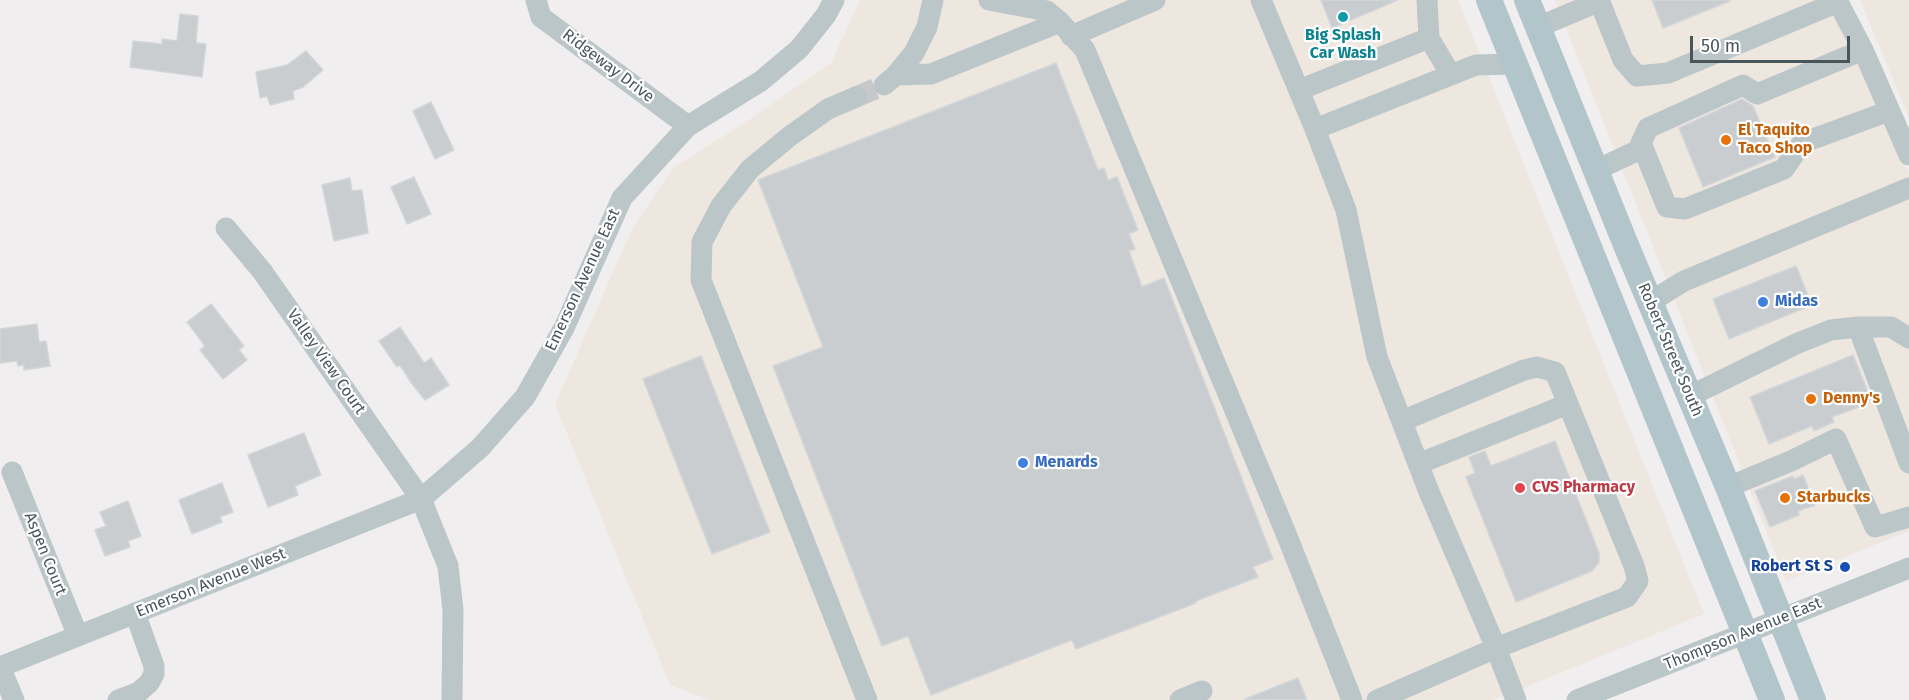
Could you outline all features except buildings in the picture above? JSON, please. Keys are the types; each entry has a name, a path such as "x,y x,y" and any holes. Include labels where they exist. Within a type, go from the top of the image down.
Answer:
{"main road":[{"path":"1489,0 1772,700"},
{"name":"Robert Street South","path":"1527,0 1728,487 1813,700"},
{"path":"1515,64 1532,63 1559,81"}],"street":[{"name":"Ridgeway Drive","path":"536,0 541,17 688,126"},
{"name":"Emerson Avenue East","path":"421,499 480,448 525,397 564,328 622,198 688,126 761,81 799,49 826,15 834,0"},
{"path":"933,0 927,27 914,53 890,80 931,74 1057,17 1143,2"},
{"path":"989,0 1057,17 1085,50 1285,531 1352,700"},
{"path":"1261,0 1346,210 1377,357 1418,464 1516,700"},
{"path":"1427,0 1430,38 1451,75"},
{"path":"1538,27 1600,0 1623,60 1637,76 1668,73 1836,1 1863,51 1909,155"},
{"path":"1299,90 1430,38"},
{"path":"1863,51 1757,94 1743,86 1648,128 1641,143 1667,207 1685,209 1784,169 1802,142 1889,111"},
{"path":"1315,129 1476,65 1515,64"},
{"path":"856,97 828,110 790,136 750,169 721,206 702,242 701,280 867,700"},
{"path":"1596,170 1643,148"},
{"path":"1650,302 1684,281 1909,188"},
{"name":"Valley View Court","path":"226,228 262,271 421,499 448,566 453,610 452,700"},
{"path":"1858,327 1909,463"},
{"path":"1690,396 1797,343 1832,330 1891,327 1909,338"},
{"path":"1377,700 1496,648 1627,597 1638,581 1556,372 1537,367 1524,370 1402,421"},
{"path":"1418,464 1568,404"},
{"path":"1728,487 1791,461 1836,439 1875,527 1909,517"},
{"name":"Aspen Court","path":"12,472 78,636"},
{"name":"Emerson Avenue West","path":"0,667 421,499"},
{"name":"Thompson Avenue East","path":"1577,700 1909,568"},
{"path":"118,700 138,692 149,683 154,674 154,666 135,613"},
{"path":"0,667 14,700"},
{"path":"1180,700 1202,691"}],"shaded area":[{"path":"860,0 1458,0 1704,614 1494,700 709,700 670,685 555,404 633,227 674,167 740,126 831,63"},
{"path":"1555,0 1841,0 1909,175 1909,531 1786,581"},
{"path":"1860,0 1909,0 1909,118"}],"tunnel":[{"path":"856,97 884,85"}],"place":[{"name":"Big Splash Car Wash","path":"1343,17"},
{"name":"El Taquito Taco Shop","path":"1726,140"},
{"name":"Midas","path":"1763,302"},
{"name":"Denny's","path":"1811,399"},
{"name":"Menards","path":"1023,463"},
{"name":"CVS Pharmacy","path":"1520,488"},
{"name":"Starbucks","path":"1785,498"},
{"name":"Robert St S","path":"1845,567"}]}
